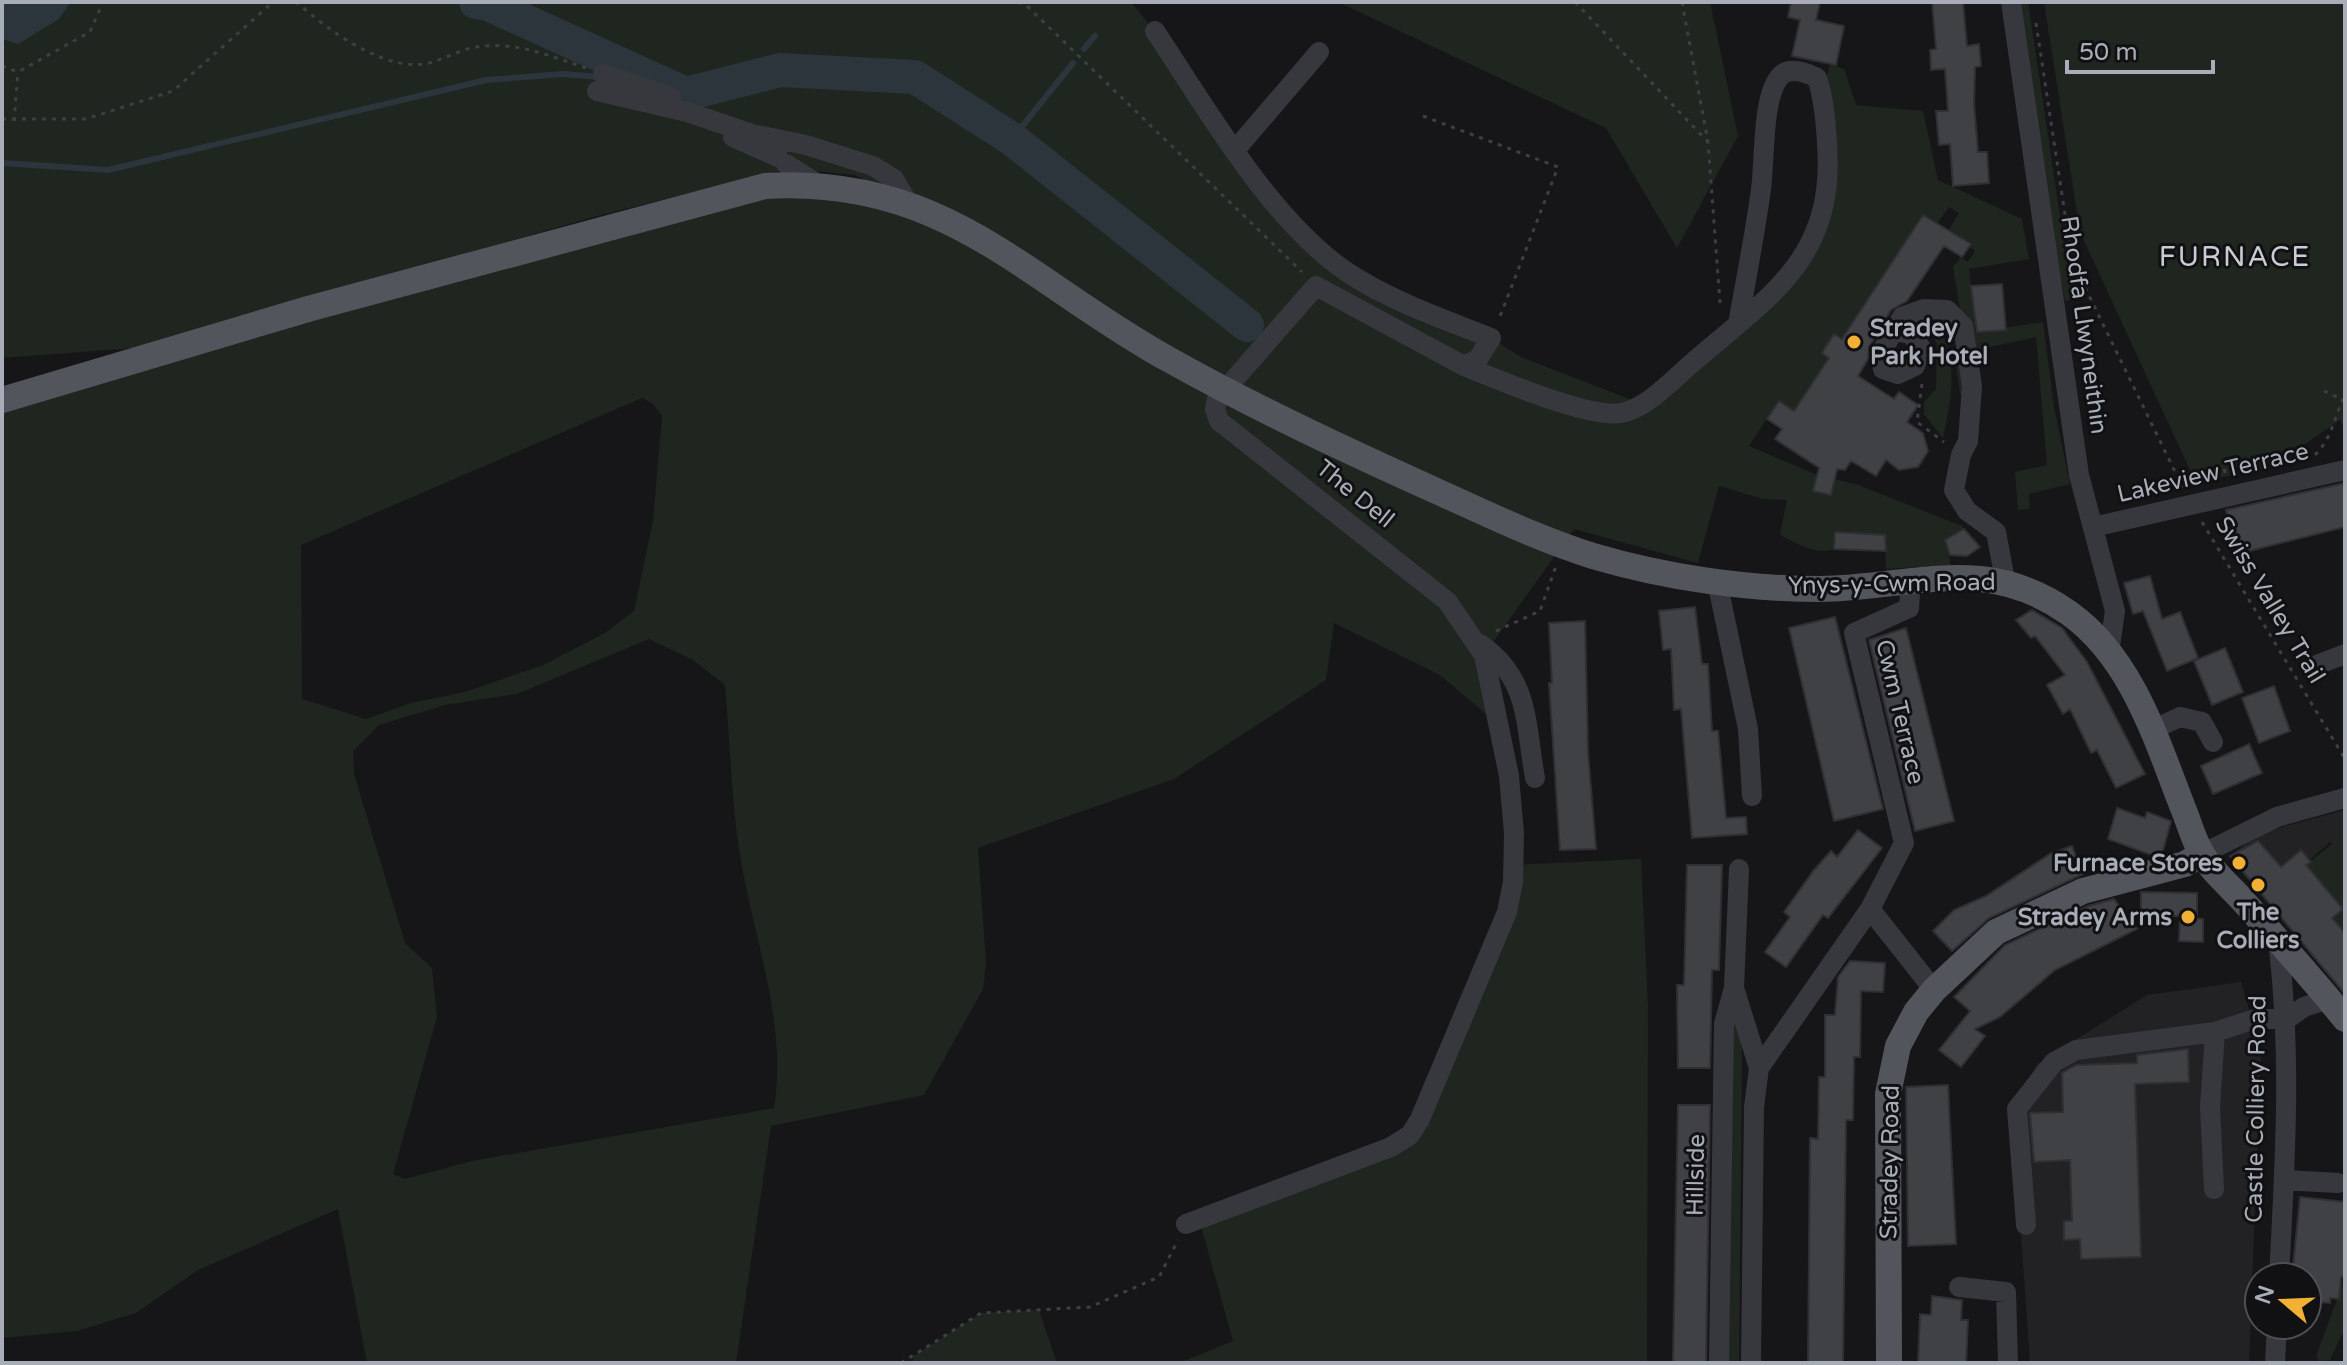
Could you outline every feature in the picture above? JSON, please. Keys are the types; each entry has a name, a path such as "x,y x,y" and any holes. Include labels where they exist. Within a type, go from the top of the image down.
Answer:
{"main road":[{"name":"Ynys-y-Cwm Road","path":"2,400 308,309 749,190 816,183 908,203 974,233 1162,356 1227,391 1395,473 1563,544 1658,572 1717,581 1821,589 1911,580 2005,580 2039,594 2070,613 2126,675 2152,730 2202,854 2337,1009"},
{"name":"Stradey Road","path":"1889,1363 1888,1094 1898,1046 1916,1012 1934,990 1996,932 2083,891 2185,864 2202,854"}],"street":[{"name":"Rhodfa Llwyneithin","path":"2011,2 2079,475 2115,611 2109,653"},
{"path":"1155,31 1236,149 1315,247 1355,278 1392,298 1491,338 1478,359 1464,366"},
{"path":"1236,149 1319,52"},
{"path":"1227,391 1316,286 1464,366 1574,405 1619,414 1652,396 1730,330 1786,279 1805,256 1817,233 1830,180 1826,124 1817,78 1804,72 1790,70 1778,77 1771,98 1761,188 1730,330"},
{"path":"600,82 683,102 687,112 782,161 816,183"},
{"path":"687,112 752,134 806,145 873,166 894,179 908,203"},
{"path":"1894,331 1902,317 1924,309 1947,310 1963,326 1972,386 1968,441 1961,455 1954,490 1967,511 1996,532 2005,580"},
{"name":"The Dell","path":"1227,391 1217,399 1215,409 1219,421 1447,601 1479,648 1498,657 1519,685 1535,778"},
{"name":"Lakeview Terrace","path":"2093,527 2303,480 2342,467"},
{"name":"Cwm Terrace","path":"1904,843 1854,633 1909,608 1911,580"},
{"path":"1717,581 1748,729 1752,796"},
{"path":"1186,1224 1391,1147 1410,1135 1420,1119 1507,912 1513,882 1509,776 1479,648"},
{"path":"2314,666 2345,654"},
{"path":"2152,730 2180,717 2202,722 2213,742"},
{"path":"2202,854 2277,817 2340,800"},
{"name":"Hillside","path":"1759,1068 1870,909 1904,843"},
{"name":"Hillside","path":"1719,1363 1724,1024 1734,988 1739,869"},
{"path":"1870,909 1934,990"},
{"name":"Castle Colliery Road","path":"2278,941 2287,1019 2280,1261"},
{"name":"Hillside","path":"1734,988 1759,1068 1754,1107 1751,1363"},
{"path":"2026,1225 2017,1109 2054,1062 2076,1050 2215,1032 2255,1019 2287,1019 2304,1007 2337,1009"},
{"path":"2214,1189 2210,1107 2215,1032"},
{"path":"2284,1180 2338,1183"},
{"path":"1959,1287 2006,1292 2008,1363"},
{"path":"2275,1363 2276,1341"}],"path":[{"path":"2,66 18,72 90,32 103,2"},
{"path":"2,119 86,119 173,91 273,2"},
{"path":"296,2 353,45 389,60 430,63 465,49 514,47 541,51 600,82"},
{"path":"1018,2 1316,286"},
{"path":"1575,2 1708,142"},
{"path":"1682,2 1708,142 1730,330"},
{"name":"Swiss Valley Trail","path":"2035,17 2069,241 2078,273 2191,504 2345,759"},
{"path":"14,121 18,72"},
{"path":"1423,116 1558,167 1491,338"},
{"path":"1923,388 1917,422 1961,455"},
{"path":"2303,480 2313,456 2331,438 2344,398 2324,391"},
{"path":"1479,648 1540,611 1563,544"},
{"path":"901,1363 981,1313 1090,1307 1159,1277 1186,1224"}],"shaded area":[{"path":"2,2 1131,2 1155,31 1244,161 1332,261 1491,338 1521,357 1645,405 1738,326 1819,233 1823,90 1830,64 1844,69 1856,105 1923,111 1938,180 2022,219 2029,259 1969,269 1976,332 2043,322 2054,407 2070,484 2029,494 2030,509 2018,510 2015,472 2047,465 2036,337 1967,352 1972,393 1960,395 1955,357 1967,351 1953,267 1961,257 1968,262 1975,251 1949,230 1959,213 1949,207 1937,224 1923,215 1842,339 1834,334 1822,352 1829,358 1794,411 1778,401 1749,446 1817,475 1813,490 1835,479 1962,526 1964,529 1945,540 1951,565 1886,569 1885,535 1836,532 1834,549 1820,551 1807,548 1780,535 1787,500 1763,499 1719,486 1698,563 1574,529 1484,655 1499,725 1440,675 1334,623 1326,680 1174,779 978,848 986,963 983,989 924,1095 771,1126 736,1363 367,1363 338,1209 198,1270 136,1313 77,1331 2,1338 2,400 765,186 904,201 855,175 816,171 775,172 601,215 134,348 2,358","holes":["642,398 653,404 662,416 653,521 634,611 605,633 543,665 465,692 411,703 366,719 302,699 301,545","649,639 693,660 725,685 739,849 773,1010 777,1075 774,1108 472,1161 405,1179 393,1174 437,1017 432,968 405,943 354,774 353,751 379,725 445,705 517,694"]},
{"path":"2,2 71,2 59,19 18,44 2,39"},
{"path":"1338,2 1710,2 1738,136 1677,248 1606,128"},
{"path":"2020,2 2028,2 2062,229 2079,298 2065,301 2046,195"},
{"path":"2044,2 2345,2 2345,431 2340,420 2273,466 2196,483 2080,232"},
{"path":"1913,325 1939,328 1949,354 1951,396 1943,438 1924,414 1924,402 1936,389 1937,344 1934,338"},
{"path":"2345,810 2345,836 2331,841 2265,900 2230,856 2250,840 2249,836"},
{"path":"2345,836 2345,933 2332,918 2343,909 2336,901 2323,907 2333,897 2328,890 2317,898 2303,882 2313,873 2306,865 2332,844 2330,841"},
{"path":"1641,859 1648,1006 1647,1363 1179,1363 1233,1341 1199,1219 1391,1147 1437,1080 1513,865"},
{"path":"2241,982 2261,1051 2253,1261 2243,1261 2243,1341 2250,1341 2249,1363 2030,1363 2012,1107 2037,1064 2147,995"},
{"path":"1731,1017 1739,1023 1742,1051 1739,1363 1725,1363"},
{"path":"2345,1278 2345,1328 2330,1360 2319,1361 2316,1356"},
{"path":"1039,1310 1057,1363 913,1363 913,1356 981,1313"}],"building":[{"path":"1791,2 1820,2 1816,20 1844,26 1836,65 1792,56 1800,20 1788,17"},
{"path":"1932,2 1963,2 1967,46 1979,44 1981,66 1975,67 1974,104 1978,152 1987,152 1989,183 1953,186 1950,144 1939,145 1936,111 1948,111 1945,69 1931,70 1930,50 1936,49"},
{"name":"Stradey Park Hotel","path":"1923,215 1971,244 1962,257 1944,246 1907,301 1891,310 1869,347 1868,359 1858,376 1894,399 1899,392 1918,405 1907,422 1923,433 1928,451 1918,467 1899,470 1886,460 1876,476 1851,461 1845,470 1837,469 1831,495 1813,491 1819,468 1775,439 1782,429 1767,419 1779,401 1794,411 1829,358 1822,353 1834,334 1842,339"},
{"path":"2002,284 2006,330 1977,332 1971,286"},
{"path":"2345,483 2345,527 2237,554 2226,510"},
{"path":"1964,529 1980,547 1967,556 1950,555 1945,540"},
{"path":"1835,532 1885,535 1886,551 1834,549"},
{"path":"2150,576 2162,619 2180,612 2198,658 2167,671 2143,611 2133,614 2124,583"},
{"path":"1695,607 1702,664 1708,664 1712,731 1718,731 1726,818 1746,817 1747,834 1692,838 1681,709 1674,710 1671,649 1663,650 1659,611"},
{"path":"2032,610 2062,628 2087,662 2145,774 2116,788 2097,750 2091,753 2070,709 2063,714 2047,685 2065,675 2035,636 2031,638 2016,620"},
{"path":"1835,617 1883,809 1834,821 1789,628"},
{"path":"1585,621 1588,752 1596,849 1560,850 1549,683 1552,683 1549,623"},
{"path":"1906,628 1954,821 1915,831 1869,640"},
{"path":"2225,648 2243,692 2212,705 2194,661"},
{"path":"2274,686 2290,731 2259,743 2242,698"},
{"path":"2249,744 2262,773 2213,794 2201,766"},
{"path":"2117,808 2145,818 2147,812 2171,821 2162,854 2154,856 2108,839"},
{"path":"1858,830 1882,848 1828,918 1823,915 1786,967 1765,952 1790,917 1784,912 1831,851 1837,857"},
{"path":"2258,841 2281,867 2301,850 2311,862 2306,865 2343,909 2332,918 2345,933 2345,994 2230,856"},
{"path":"2072,846 2083,874 1989,918 1952,951 1933,931 1954,910 1986,896 2050,854"},
{"path":"1687,865 1722,865 1719,970 1712,970 1710,1068 1678,1068 1677,985 1684,985"},
{"name":"Stradey Arms","path":"2141,892 2197,893 2197,918 2203,919 2203,942 2179,941 2180,916 2141,916"},
{"path":"2114,899 2137,929 2055,970 2000,1017 1975,1029 1985,1036 1961,1067 1939,1050 1970,1011 1954,997 2005,945 2088,906"},
{"path":"1850,961 1885,963 1883,992 1861,991 1860,1057 1854,1057 1853,1120 1846,1120 1843,1363 1808,1363 1810,1138 1818,1139 1819,1077 1825,1077 1825,1015 1835,1015 1838,977"},
{"path":"2188,1049 2189,1082 2135,1084 2141,1257 2081,1259 2080,1239 2064,1240 2064,1221 2072,1221 2070,1160 2034,1162 2030,1113 2063,1112 2062,1073 2076,1065 2137,1063 2137,1055"},
{"path":"1948,1085 1956,1244 1908,1246 1906,1087"},
{"path":"1678,1105 1710,1105 1706,1363 1673,1363"},
{"path":"2300,1197 2345,1202 2344,1277 2341,1277 2339,1299 2330,1298 2330,1303 2323,1302 2323,1261 2294,1261"},
{"path":"1932,1296 1962,1300 1961,1320 1968,1320 1966,1363 1918,1363 1920,1314 1931,1315"}],"waterway":[{"path":"476,2 488,4 686,94 780,70 915,77 1012,139 1247,325"},
{"path":"1084,49 1095,36"},
{"path":"1012,139 1073,63"},
{"path":"2,163 108,170 486,80 564,74 599,77"}],"place":[{"name":"Stradey Park Hotel","path":"1854,342"},
{"name":"Furnace Stores","path":"2239,863"},
{"name":"The Colliers","path":"2258,885"},
{"name":"Stradey Arms","path":"2188,917"}],"district":[{"name":"FURNACE","path":"2235,257"}]}
